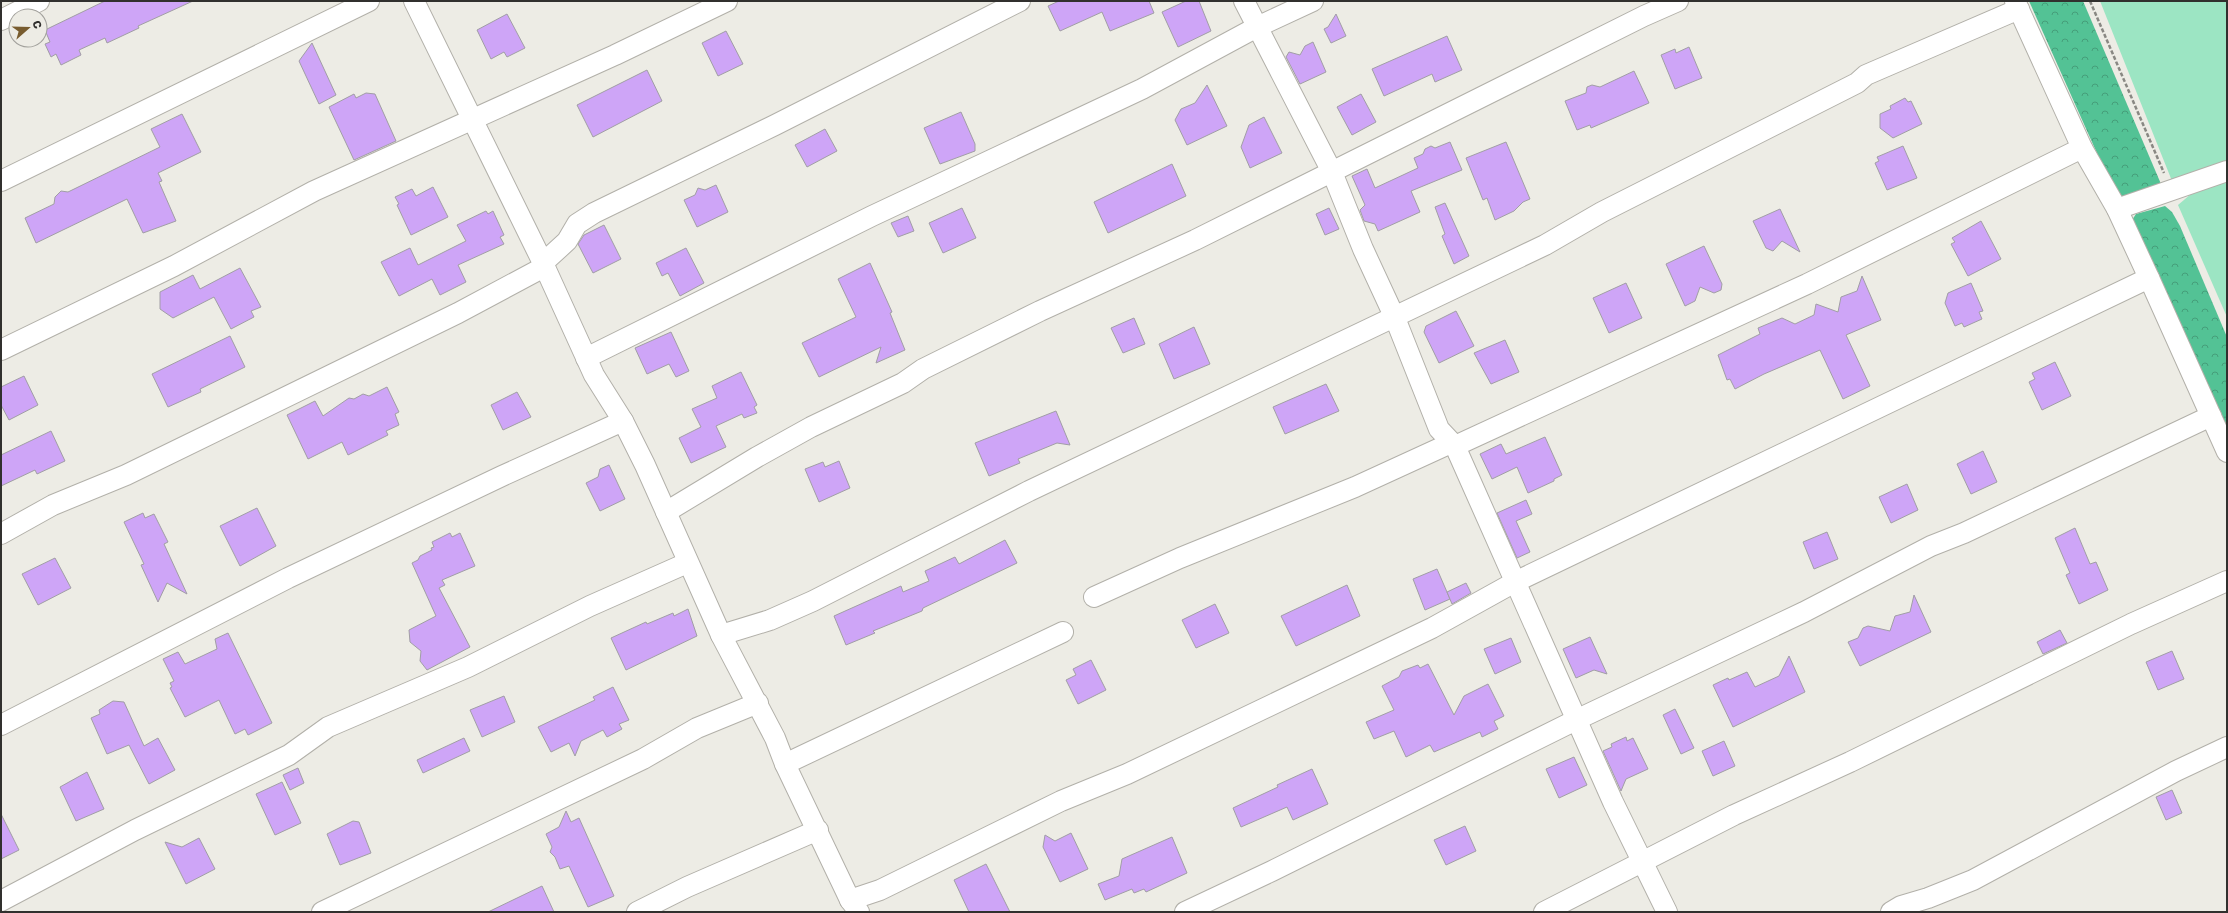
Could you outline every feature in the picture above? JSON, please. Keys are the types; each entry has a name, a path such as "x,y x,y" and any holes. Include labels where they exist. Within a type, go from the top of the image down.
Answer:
{"street":[{"path":"1,20 39,1"},
{"path":"1,181 369,1"},
{"path":"414,1 543,265 594,375 623,421 666,512 687,563 721,635 758,703 785,764 855,906 880,890 1061,802 1127,774 1418,635 1515,582 2149,278"},
{"path":"1,350 174,266 314,191 472,118 615,55 727,1"},
{"path":"1,534 53,505 126,475 458,313 543,265 566,241 577,224 594,213 775,125 1020,1"},
{"path":"1244,1 1332,172 1363,249 1395,318 1439,430 1453,445 1578,719 1613,802 1667,912"},
{"path":"586,358 872,216 1142,89 1257,27 1313,1"},
{"path":"666,512 757,457 811,427 903,383 923,369 1332,172 1644,16 1678,1"},
{"path":"721,635 770,620 813,601 1029,491 1395,318 1545,245 1602,212 1857,83 1866,75 2017,5 2082,148 2116,210 2149,278 2227,452"},
{"path":"1094,597 1166,564 1355,487 1453,445 1807,284 2082,148"},
{"path":"2116,210 2227,171"},
{"path":"1185,912 1272,871 1578,719 1798,615 1931,546 1971,530 2211,416"},
{"path":"1,725 288,578 502,476 623,421"},
{"path":"1,901 135,830 289,754 328,727 468,667 590,606 687,563"},
{"path":"1544,912 1734,815 1850,762 2130,624 2227,581"},
{"path":"785,764 1064,632"},
{"path":"322,912 643,759 697,728 758,703"},
{"path":"1891,912 1901,906 1928,898 1973,880 2176,771 2227,747"},
{"path":"637,912 687,887 818,830"}],"path":[{"path":"2090,1 2172,191"}],"green space":[{"path":"2029,1 2083,1 2161,184 2129,198 2117,198"},
{"path":"2100,1 2227,1 2227,162 2172,181"},
{"path":"2227,179 2227,317 2178,205 2191,194"},
{"path":"2165,206 2172,212 2180,226 2227,337 2227,445 2130,223 2136,214"}],"building":[{"path":"105,1 193,1 138,26 139,28 107,43 105,38 79,50 81,55 61,65 56,54 51,57 47,48 48,43 50,42 48,37 48,29"},
{"path":"1059,1 1149,1 1154,13 1110,31 1102,12 1060,31 1048,6"},
{"path":"1186,1 1199,1 1211,31 1178,47 1162,12"},
{"path":"507,14 525,48 507,57 504,52 491,59 477,30"},
{"path":"1336,14 1346,36 1331,43 1324,29 1328,27"},
{"path":"726,31 743,64 718,76 702,43"},
{"path":"1447,36 1462,70 1435,82 1432,74 1384,96 1372,69"},
{"path":"1313,42 1326,72 1300,84 1286,57 1289,52 1300,55 1305,46"},
{"path":"312,43 336,95 319,104 299,61"},
{"path":"1689,47 1702,78 1675,89 1661,55 1675,49 1676,53"},
{"path":"647,70 662,101 593,137 577,105"},
{"path":"1634,71 1649,103 1591,128 1590,125 1577,130 1565,101 1586,93 1587,87 1592,85 1600,87"},
{"path":"1207,85 1227,126 1187,145 1175,120 1181,109 1195,103"},
{"path":"366,93 375,94 396,141 354,160 329,107 354,94 356,98"},
{"path":"1361,94 1376,122 1352,135 1337,107"},
{"path":"1905,98 1908,102 1911,101 1922,124 1893,138 1880,128 1880,114 1891,109 1890,106"},
{"path":"961,112 975,144 975,151 940,164 924,128"},
{"path":"182,114 201,152 158,173 162,181 159,182 176,221 143,233 127,199 36,243 25,218 54,204 55,197 61,191 68,192 160,147 151,129"},
{"path":"1264,117 1282,153 1250,168 1241,147 1249,125"},
{"path":"825,129 837,151 807,167 795,145"},
{"path":"1450,142 1462,170 1411,191 1420,212 1378,231 1375,224 1364,221 1360,210 1365,205 1352,176 1367,169 1375,188 1418,168 1414,158 1423,154 1425,149 1431,146 1435,148"},
{"path":"1506,142 1530,199 1523,202 1514,211 1495,220 1487,198 1483,200 1466,158"},
{"path":"1903,146 1917,178 1887,190 1875,163 1879,161 1877,157"},
{"path":"1172,164 1186,196 1108,233 1094,202"},
{"path":"716,185 728,212 697,227 684,200 695,195 698,188 705,190"},
{"path":"433,187 448,217 411,235 397,205 399,204 395,197 412,189 416,196"},
{"path":"1445,203 1469,256 1454,264 1442,236 1445,234 1435,207"},
{"path":"962,208 976,238 943,253 929,223"},
{"path":"1329,208 1339,229 1325,235 1316,214"},
{"path":"1780,209 1800,252 1782,241 1773,251 1766,248 1753,221"},
{"path":"486,211 488,214 493,211 504,235 500,237 504,244 458,265 466,282 440,295 432,279 399,296 381,262 410,248 418,265 466,241 457,225"},
{"path":"908,216 914,231 898,237 891,223"},
{"path":"1981,221 2001,259 1968,276 1951,244 1955,242 1952,238"},
{"path":"604,225 621,259 593,273 578,244 584,235"},
{"path":"1704,246 1722,284 1721,290 1714,293 1700,287 1695,301 1685,306 1666,264"},
{"path":"686,248 704,283 680,296 668,273 662,276 656,263"},
{"path":"870,263 892,312 890,313 905,350 876,363 881,347 819,377 802,343 856,317 838,279"},
{"path":"240,268 261,307 251,311 254,317 231,329 214,297 173,318 160,309 160,292 193,275 200,289"},
{"path":"1862,276 1881,320 1846,335 1870,386 1843,399 1820,350 1764,374 1735,389 1730,379 1727,380 1718,355 1760,334 1758,328 1782,318 1795,324 1814,315 1816,304 1838,312 1841,297 1857,291"},
{"path":"1626,283 1642,318 1609,333 1593,298"},
{"path":"1971,283 1983,311 1979,312 1982,319 1964,327 1962,323 1955,326 1945,303 1948,293"},
{"path":"1456,311 1474,346 1439,363 1424,332 1426,326"},
{"path":"1134,318 1145,344 1123,353 1111,328"},
{"path":"1194,327 1210,364 1174,379 1159,344"},
{"path":"671,332 689,371 676,377 669,364 647,374 635,348"},
{"path":"230,336 245,367 200,389 201,392 168,407 152,374"},
{"path":"1505,340 1519,372 1491,384 1474,353"},
{"path":"2055,362 2071,396 2042,410 2029,382 2035,379 2032,373"},
{"path":"741,372 757,405 754,407 757,413 744,418 742,414 716,426 726,447 691,463 679,438 701,427 692,409 717,398 712,386"},
{"path":"24,376 38,405 9,420 1,405 1,387"},
{"path":"1326,384 1339,411 1285,434 1273,407"},
{"path":"387,387 399,412 395,414 399,425 386,431 388,435 348,455 342,442 308,459 287,415 315,401 323,416 349,398 354,399 363,394 369,396"},
{"path":"517,392 531,417 503,430 491,405"},
{"path":"1056,411 1070,445 1057,443 1018,459 1020,463 989,476 975,443"},
{"path":"51,431 65,461 37,474 35,470 1,486 1,455"},
{"path":"1545,437 1562,475 1554,479 1554,481 1528,493 1517,467 1492,479 1480,454 1501,444 1506,454"},
{"path":"1983,451 1997,482 1971,494 1957,464"},
{"path":"839,461 850,488 819,502 805,469 823,462 825,467"},
{"path":"609,465 625,499 600,511 586,483 598,477 600,469"},
{"path":"1907,484 1918,510 1891,523 1879,497"},
{"path":"1526,500 1532,514 1516,521 1530,552 1517,558 1497,513"},
{"path":"257,508 276,546 240,566 220,526"},
{"path":"143,513 145,518 154,514 168,542 164,544 187,594 167,583 158,602 141,565 144,564 124,522"},
{"path":"2075,528 2090,564 2096,562 2108,590 2079,604 2066,575 2070,573 2055,538"},
{"path":"1827,532 1838,559 1814,569 1803,542"},
{"path":"450,533 452,537 460,533 475,566 442,580 445,585 439,588 470,647 427,670 420,661 421,651 410,642 409,630 436,616 412,563 418,560 420,556 432,550 431,548 434,547 432,542"},
{"path":"1005,540 1017,563 923,608 922,611 873,631 875,633 846,645 834,616 901,586 903,592 929,581 925,571 955,557 959,564"},
{"path":"55,558 71,588 38,605 22,574"},
{"path":"1437,569 1450,599 1425,610 1413,579"},
{"path":"1466,583 1471,593 1452,604 1447,592"},
{"path":"1347,585 1360,616 1296,646 1281,616"},
{"path":"1914,595 1931,632 1860,666 1848,642 1858,638 1863,628 1868,626 1890,631 1895,616 1910,612"},
{"path":"1215,604 1229,633 1196,648 1182,620"},
{"path":"688,609 697,636 626,670 611,638 646,622 647,624 673,613 674,616"},
{"path":"2060,630 2067,643 2043,654 2037,642"},
{"path":"228,633 272,723 248,735 245,729 235,734 219,700 185,717 170,688 172,687 170,683 174,681 163,659 178,652 185,664 217,649 215,639"},
{"path":"1590,637 1607,674 1594,670 1576,678 1563,649"},
{"path":"1511,638 1521,662 1495,674 1484,649"},
{"path":"2172,651 2184,679 2158,690 2146,662"},
{"path":"1789,656 1805,692 1733,727 1713,685 1747,672 1755,687 1779,676"},
{"path":"1091,660 1106,690 1078,704 1066,680 1076,675 1073,669"},
{"path":"1428,664 1454,715 1464,696 1488,684 1504,716 1494,721 1498,729 1482,737 1480,732 1434,752 1430,745 1406,757 1394,731 1374,739 1366,722 1394,710 1382,686 1399,677 1402,671 1418,665 1420,668"},
{"path":"613,687 629,720 619,724 622,729 607,737 603,730 581,741 575,756 569,743 551,752 538,727 595,700 593,697"},
{"path":"504,696 515,722 482,737 470,710"},
{"path":"113,701 124,702 144,746 158,738 175,770 149,784 129,745 107,754 91,718 100,714 99,710"},
{"path":"1675,709 1694,748 1681,754 1663,715"},
{"path":"1626,737 1627,741 1633,738 1648,769 1626,779 1621,791 1603,751 1612,747 1611,744"},
{"path":"464,738 470,751 423,773 417,760"},
{"path":"1724,741 1735,766 1713,776 1702,751"},
{"path":"1574,757 1587,785 1559,798 1546,769"},
{"path":"298,768 304,783 290,790 283,775"},
{"path":"1312,769 1328,804 1293,820 1287,807 1241,827 1233,808"},
{"path":"87,772 104,809 76,821 60,787"},
{"path":"282,782 301,823 275,835 256,794"},
{"path":"2172,790 2182,813 2166,820 2156,797"},
{"path":"566,811 571,822 579,818 614,896 588,907 569,866 560,869 555,857 550,852 552,847 546,834 559,827"},
{"path":"1,814 19,850 1,859"},
{"path":"353,821 359,822 371,853 340,865 327,834"},
{"path":"1465,826 1476,851 1446,865 1434,840"},
{"path":"1071,833 1088,869 1060,882 1043,847 1045,835 1055,841"},
{"path":"1172,837 1187,873 1146,892 1144,889 1134,893 1132,889 1105,900 1098,884 1119,876 1122,859"},
{"path":"199,838 215,869 186,884 165,842 182,847"},
{"path":"986,864 1010,912 969,912 954,880"},
{"path":"542,886 554,912 488,912"}]}
